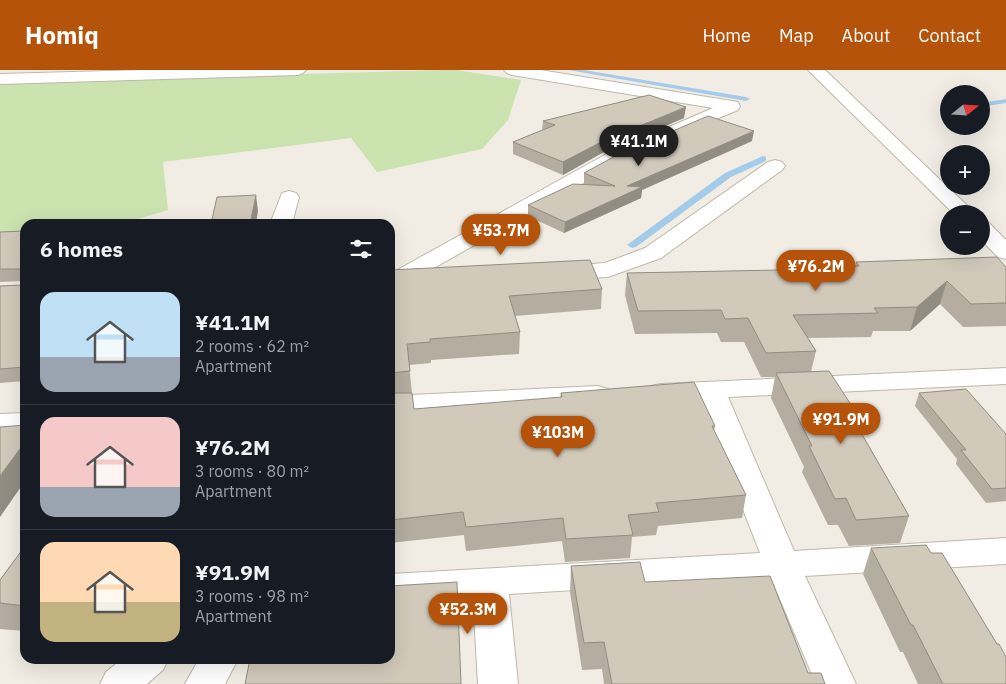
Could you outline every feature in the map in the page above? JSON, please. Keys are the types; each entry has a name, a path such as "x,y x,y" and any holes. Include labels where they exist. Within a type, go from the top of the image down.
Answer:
{"street":[{"path":"0,79 298,70"},
{"path":"395,279 610,160 732,106 512,70"},
{"path":"816,70 957,205"},
{"path":"540,273 608,270 652,253 775,166"},
{"path":"282,219 289,197"},
{"path":"990,237 1006,252"},
{"path":"395,280 444,278"},
{"path":"395,406 1006,376"},
{"path":"711,390 782,564 836,684"},
{"path":"0,423 20,422"},
{"path":"395,588 1006,550"},
{"path":"490,582 498,684"},
{"path":"120,684 143,664"},
{"path":"206,684 216,664"}],"green space":[{"path":"439,70 456,70 521,80 508,120 482,149 377,172 351,138 163,162 168,210 138,219 20,219 20,232 0,234 0,83"}],"building":[{"path":"649,95 686,107 603,141 563,162 513,142 555,125 543,121"},
{"path":"708,116 754,131 627,186 642,187 565,222 528,205 573,184 615,186 584,173 619,154"},
{"path":"256,195 251,219 212,219 217,197"},
{"path":"20,231 20,269 0,269 0,232"},
{"path":"997,257 1006,267 1006,303 971,304 947,281 917,307 874,308 878,313 793,315 816,351 766,353 748,318 725,319 721,310 638,311 627,273 780,270 779,268 859,266 856,262"},
{"path":"590,260 602,289 509,296 520,332 430,339 430,342 407,344 410,371 395,372 395,270"},
{"path":"20,285 20,367 0,369 0,286"},
{"path":"829,371 863,423 856,424 909,516 856,520 846,498 835,499 809,446 812,446 776,373"},
{"path":"694,382 715,426 712,426 746,495 656,503 659,512 628,515 633,535 566,539 563,518 466,527 463,512 395,519 395,393 412,393 414,409 562,397 561,393"},
{"path":"966,389 1006,434 1006,488 992,489 961,450 966,450 919,393"},
{"path":"20,425 20,449 0,476 0,427"},
{"path":"926,545 931,553 942,553 997,644 999,644 1006,657 1006,684 943,684 871,548"},
{"path":"20,553 20,605 0,603 0,580"},
{"path":"640,562 645,582 770,576 808,673 821,673 825,684 612,684 604,642 584,643 571,566"},
{"path":"457,582 461,684 245,684 249,664 395,664 395,586"}],"waterway":[{"path":"571,70 746,99"},
{"path":"990,104 1006,101"},
{"path":"632,245 728,175 763,159"}]}
